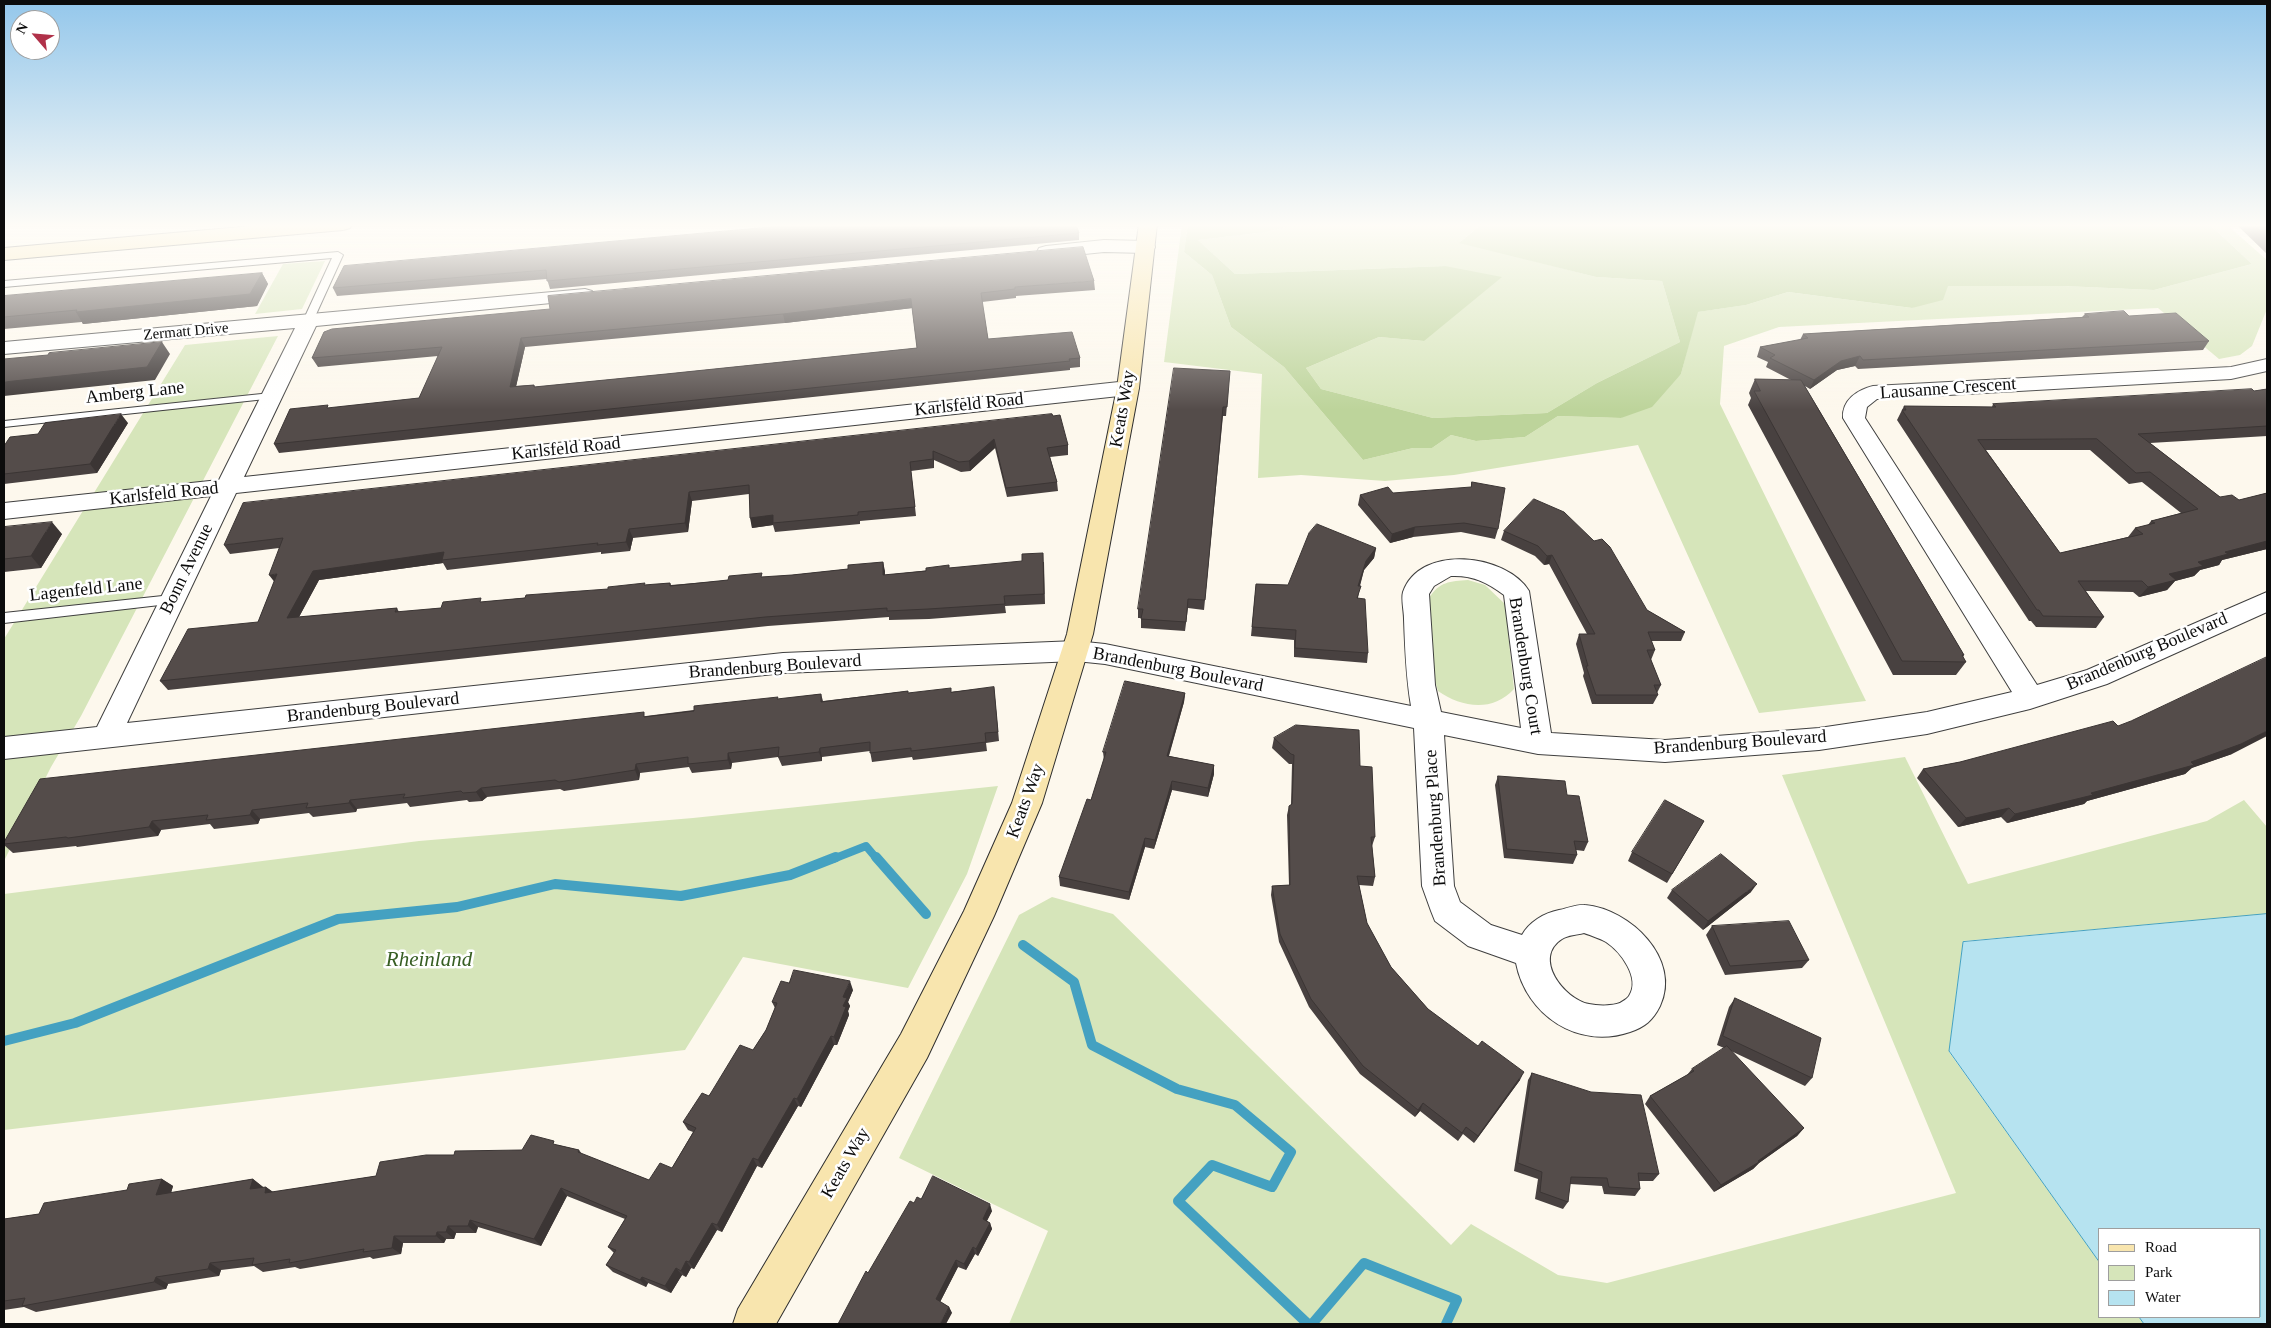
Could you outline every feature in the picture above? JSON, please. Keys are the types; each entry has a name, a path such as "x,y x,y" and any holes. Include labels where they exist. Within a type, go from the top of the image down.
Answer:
{"street":[{"name":"Keats Way","path":"753,1324 914,1046 978,916 1028,803 1076,651 1128,388 1141,286"},
{"name":"Zermatt Drive","path":"4,348 603,293"},
{"name":"Bonn Avenue","path":"106,737 308,321"},
{"name":"Lausanne Crescent","path":"2030,698 1854,418 1853,411 1856,405 1863,398 1874,393 2231,373 2267,365"},
{"name":"Karlsfeld Road","path":"4,511 1128,388"},
{"name":"Brandenburg Court","path":"1428,719 1421,685 1416,593 1422,581 1430,574 1442,569 1456,567 1481,570 1501,579 1516,592 1538,743"},
{"name":"Brandenburg Boulevard","path":"4,748 783,663 1076,651 1105,654 1538,743 1665,752 1819,739 1927,723 2030,698 2097,677 2267,601"},
{"name":"Brandenburg Place","path":"1428,719 1438,886 1447,911 1480,936 1531,953"}],"lane":[{"path":"308,321 324,286"},
{"name":"Amberg Lane","path":"4,424 271,396"},
{"name":"Lagenfeld Lane","path":"4,618 172,600"}],"green space":[{"path":"271,286 313,286 302,309 255,314"},
{"path":"1174,286 1216,286 1231,327 1284,367 1363,460 1413,448 1432,448 1451,435 1476,441 1525,437 1558,416 1621,418 1681,374 1697,312 1746,305 1788,292 1912,308 1948,286 2063,286 2154,290 2169,286 2267,286 2267,309 2252,346 2240,355 2219,359 2158,308 1779,327 1724,346 1720,404 1866,701 1759,713 1638,445 1454,475 1385,481 1301,475 1258,478 1262,374 1164,362"},
{"path":"1216,286 1491,286 1424,341 1379,337 1306,368 1321,389 1433,418 1547,413 1597,383 1680,342 1663,286 2169,286 2154,290 2063,286 1948,286 1943,300 1912,308 1788,292 1746,305 1698,312 1681,374 1652,407 1621,418 1558,416 1525,437 1476,441 1451,435 1432,448 1413,448 1363,460 1284,367 1231,327"},
{"path":"1439,286 1663,286 1680,342 1597,383 1547,413 1433,418 1321,389 1306,368 1379,337 1424,341"},
{"path":"278,336 81,716 51,767 4,861 4,639 185,345"},
{"path":"1468,580 1485,585 1505,604 1514,689 1496,702 1486,704 1466,704 1456,701 1438,691 1434,677 1429,598 1446,583"},
{"path":"1905,757 1968,884 2207,821 2244,800 2267,827 2267,914 1963,941 1949,1052 2098,1260 2098,1318 2140,1318 2144,1324 1009,1324 1048,1231 899,1158 1019,915 1052,897 1113,914 1451,1245 1471,1224 1558,1275 1607,1283 1956,1193 1782,775"},
{"name":"Rheinland","path":"998,786 967,874 908,988 743,957 685,1050 4,1130 4,894 419,841 693,818"}],"water":[{"path":"2267,914 2267,1324 2144,1324 2140,1318 2261,1318 2261,1228 2098,1228 2098,1260 1949,1051 1963,942"}],"building":[{"path":"116,286 255,286 250,294 76,312 77,310 4,317 4,296"},
{"path":"334,286 357,286 333,288"},
{"path":"657,286 1029,286 981,293 988,339 1072,332 1080,358 1069,359 1070,361 274,444 290,409 328,405 327,408 419,398 442,347 312,358 324,332 332,329 550,309 548,296","holes":["911,299 917,348 534,387 534,385 510,387 521,338 783,314"]},
{"path":"2124,311 2129,316 2176,313 2209,341 1863,360 1860,356 1841,361 1814,380 1770,358 1775,355 1760,347 1808,338 1803,334 2089,317 2085,314"},
{"path":"162,342 147,367 4,382 4,359"},
{"path":"1174,368 1230,371 1227,407 1223,407 1205,600 1188,599 1186,622 1141,619 1143,609 1138,609"},
{"path":"1755,379 1801,380 1964,655 1962,655 1966,662 1902,661 1754,391 1760,391"},
{"path":"2267,389 2267,426 2138,434 2220,497 2232,495 2239,500 2267,493 2267,541 2225,552 2228,554 2198,562 2203,566 2169,574 2176,580 2148,587 2142,581 2078,581 2104,617 2043,616 2037,610 1902,410 1906,410 1904,406 1996,407 1993,404","holes":["2097,439 2136,473 2150,472 2198,509 2151,521 2155,523 2135,528 2143,534 2060,553 1978,440"]},
{"path":"121,414 90,464 4,474 4,446 10,437 38,434 45,423"},
{"path":"1052,414 1053,416 1060,415 1068,445 1047,448 1057,482 1006,488 994,439 969,461 959,462 933,451 933,459 910,462 915,507 858,512 858,515 773,523 773,515 750,518 749,485 689,492 685,523 629,529 626,542 597,545 598,543 442,560 444,552 313,571 287,618 397,608 395,612 441,608 443,602 481,598 480,602 525,598 526,595 608,589 608,587 645,583 644,585 670,583 670,586 728,580 729,576 762,573 761,577 792,575 848,569 848,565 883,562 883,575 926,571 926,568 949,565 949,568 1022,561 1022,554 1043,553 1044,594 1004,596 1005,604 887,611 887,608 765,617 160,681 188,629 258,622 277,574 269,575 283,538 224,545 243,503"},
{"path":"1472,482 1505,488 1498,529 1464,523 1415,527 1392,534 1360,495 1388,487 1393,493 1471,487"},
{"path":"1534,499 1564,512 1594,541 1602,539 1610,547 1647,610 1685,632 1648,632 1655,650 1647,650 1661,685 1654,685 1658,695 1596,695 1586,666 1588,666 1579,634 1595,634 1552,555 1547,556 1538,546 1504,531"},
{"path":"52,522 31,556 4,559 4,527"},
{"path":"1317,524 1376,548 1366,561 1358,586 1361,586 1357,598 1365,599 1368,653 1295,648 1296,630 1252,627 1256,584 1288,585 1309,533"},
{"path":"2267,657 2267,731 2241,744 2191,762 2194,765 2091,793 2093,795 2015,814 2009,808 1966,818 1923,769 1960,762 2113,721 2118,726"},
{"path":"1125,681 1185,693 1167,756 1214,765 1208,788 1172,781 1155,840 1145,838 1129,892 1059,877 1087,799 1091,800 1106,752 1103,752"},
{"path":"994,687 998,732 985,733 986,742 911,751 911,748 870,753 870,742 820,748 819,752 778,757 779,747 728,753 728,760 688,764 688,757 636,764 635,770 559,782 555,780 481,788 476,792 463,793 461,791 403,798 405,794 350,800 349,803 306,808 308,803 252,810 250,815 206,820 208,815 152,821 149,827 4,844 40,779 644,712 644,717 694,711 694,706 778,697 777,699 821,694 821,702 908,691 908,693 951,688 951,692"},
{"path":"1296,725 1359,730 1360,766 1372,767 1375,837 1371,837 1375,877 1357,876 1367,923 1391,967 1428,1009 1478,1046 1482,1041 1524,1072 1478,1136 1466,1127 1462,1133 1423,1103 1418,1110 1363,1066 1311,999 1280,934 1272,886 1290,885 1289,806 1292,804 1294,755 1274,738"},
{"path":"1498,776 1565,781 1567,795 1579,796 1588,842 1574,841 1577,855 1507,849"},
{"path":"1665,800 1704,821 1672,874 1632,852"},
{"path":"1721,854 1757,884 1708,921 1672,890"},
{"path":"1789,921 1809,960 1730,966 1712,926"},
{"path":"794,970 850,981 843,997 847,998 843,1006 846,1007 834,1037 831,1036 797,1099 794,1098 758,1160 753,1158 717,1225 712,1223 689,1262 686,1261 681,1271 676,1268 665,1286 642,1277 640,1280 606,1265 616,1250 608,1247 627,1216 561,1188 534,1239 470,1220 468,1226 448,1226 446,1232 437,1232 436,1236 394,1236 392,1248 363,1252 364,1249 289,1263 290,1259 252,1265 254,1258 210,1263 208,1269 156,1277 154,1282 22,1306 25,1298 4,1301 4,1219 39,1214 44,1203 127,1190 129,1184 162,1179 156,1195 253,1179 250,1189 266,1187 265,1193 376,1176 380,1162 426,1155 454,1155 455,1151 522,1150 531,1135 554,1141 553,1144 579,1150 578,1152 649,1180 660,1163 672,1168 696,1128 683,1122 702,1093 709,1096 740,1045 753,1050 766,1030 777,1003 772,1002 781,981 789,983"},
{"path":"1735,998 1821,1038 1812,1078 1723,1036"},
{"path":"1727,1046 1804,1128 1759,1162 1721,1185 1650,1096 1694,1071 1692,1069"},
{"path":"1532,1073 1591,1092 1641,1095 1659,1174 1638,1173 1640,1189 1609,1187 1607,1178 1571,1177 1568,1202 1540,1192 1542,1172 1518,1163"},
{"path":"933,1176 990,1204 983,1219 990,1223 976,1249 973,1247 964,1264 956,1260 936,1299 949,1307 940,1324 838,1324 866,1271 868,1273 910,1201 914,1203 917,1197 921,1199"}],"waterway":[{"path":"833,859 866,846 877,859"},
{"path":"4,1041 75,1023 338,919 457,907 555,884 681,896 790,875 836,857"},
{"path":"876,857 926,914"},
{"path":"1023,945 1074,982 1092,1045 1177,1089 1235,1105 1291,1152 1272,1187 1212,1165 1178,1201 1308,1324"},
{"path":"1312,1324 1364,1263 1457,1300 1446,1324"}]}
